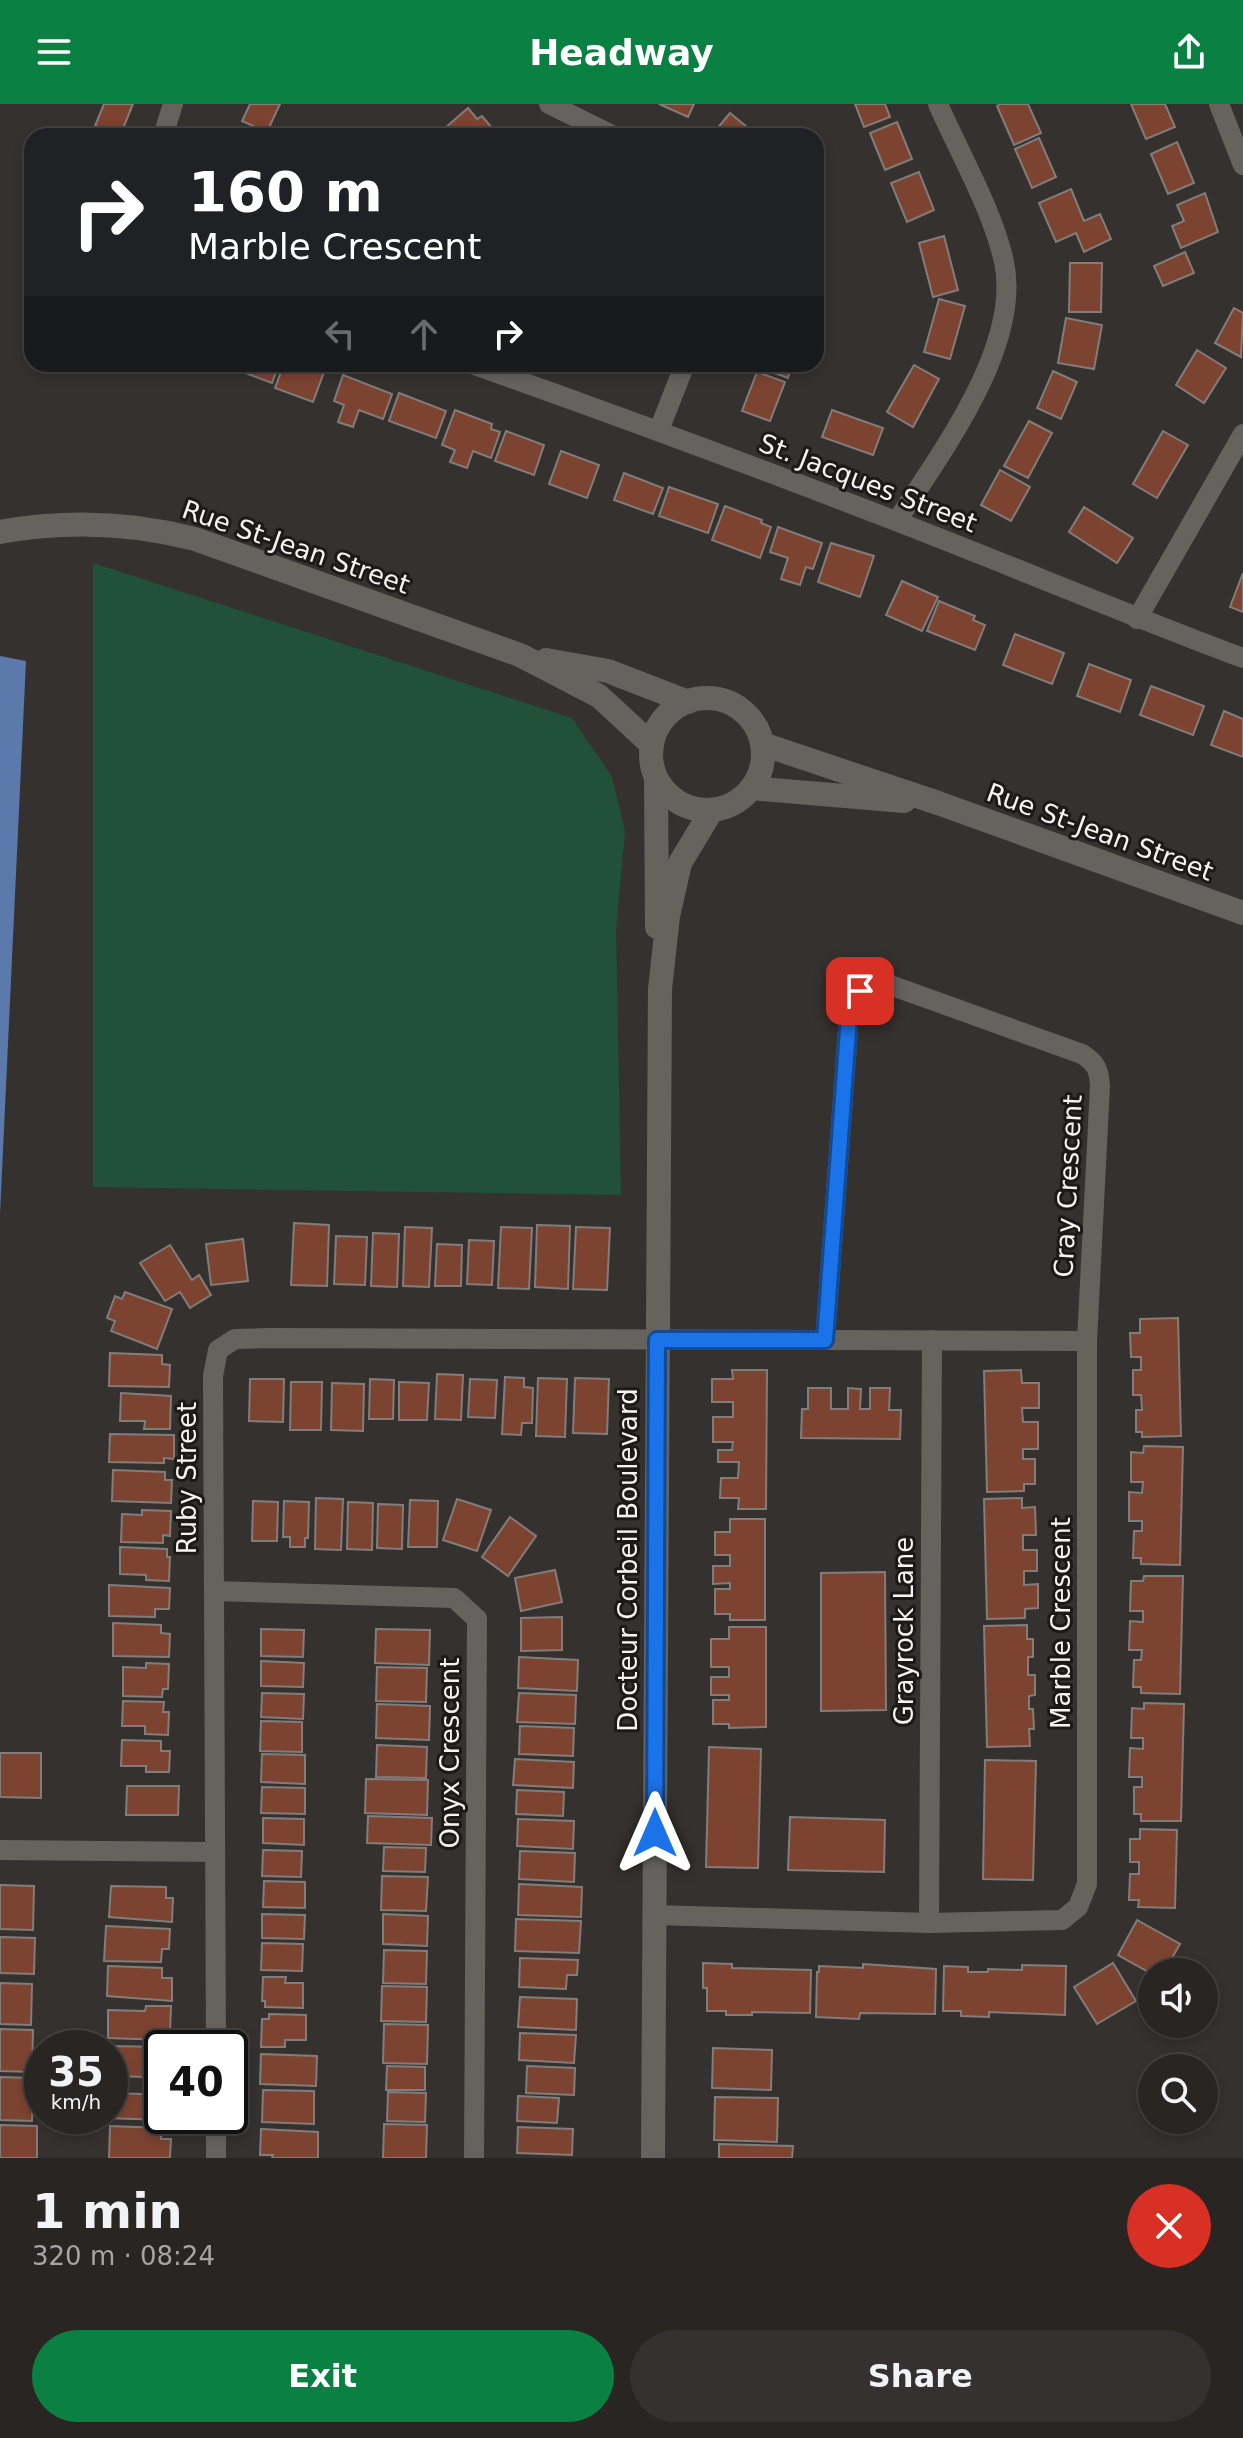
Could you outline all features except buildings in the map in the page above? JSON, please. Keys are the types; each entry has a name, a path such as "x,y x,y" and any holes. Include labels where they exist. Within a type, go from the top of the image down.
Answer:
{"main road":[{"name":"Rue St-Jean Street","path":"0,532 69,523 130,526 214,545 520,655 599,696 652,745"},
{"name":"Rue St-Jean Street","path":"520,655 608,671 688,702 707,698 726,701 743,711 755,726 762,744 938,803 1243,913"},
{"path":"688,702 671,711 664,719 652,745 656,778 679,803 695,809 712,810 727,806 751,788 763,759 762,744"},
{"name":"Docteur Corbeil Boulevard","path":"656,778 658,859 655,914 662,961"},
{"name":"Rue St-Jean Street","path":"751,788 938,803"},
{"name":"Docteur Corbeil Boulevard","path":"653,2158 658,1080 662,961 680,863 712,810"}],"street":[{"path":"166,128 173,104"},
{"path":"549,104 598,128"},
{"path":"897,521 971,405 994,353 1005,307 1005,263 989,217 938,104"},
{"path":"1219,104 1243,165"},
{"name":"St. Jacques Street","path":"495,372 659,430 1243,658"},
{"path":"659,430 682,372"},
{"path":"1137,619 1243,434"},
{"name":"Cray Crescent","path":"825,1340 849,1017 860,991 868,984 878,982 1082,1054 1099,1070 1087,1341"},
{"name":"Ruby Street","path":"216,2030 213,1376 218,1350 235,1339 657,1340"},
{"path":"657,1340 1087,1341"},
{"name":"Grayrock Lane","path":"929,1923 932,1340"},
{"name":"Marble Crescent","path":"655,1915 929,1923 1062,1920 1078,1907 1087,1884 1087,1341"},
{"name":"Onyx Crescent","path":"214,1591 454,1598 477,1619 474,2158"},
{"path":"0,1850 215,1852"},
{"path":"216,2134 216,2158"}],"green space":[{"path":"93,563 572,718 612,777 625,831 616,930 621,1195 93,1187"}],"water":[{"path":"0,656 26,661 0,1214"}],"route":[{"path":"655,1833 657,1340 825,1340 849,1017 860,991"}]}
